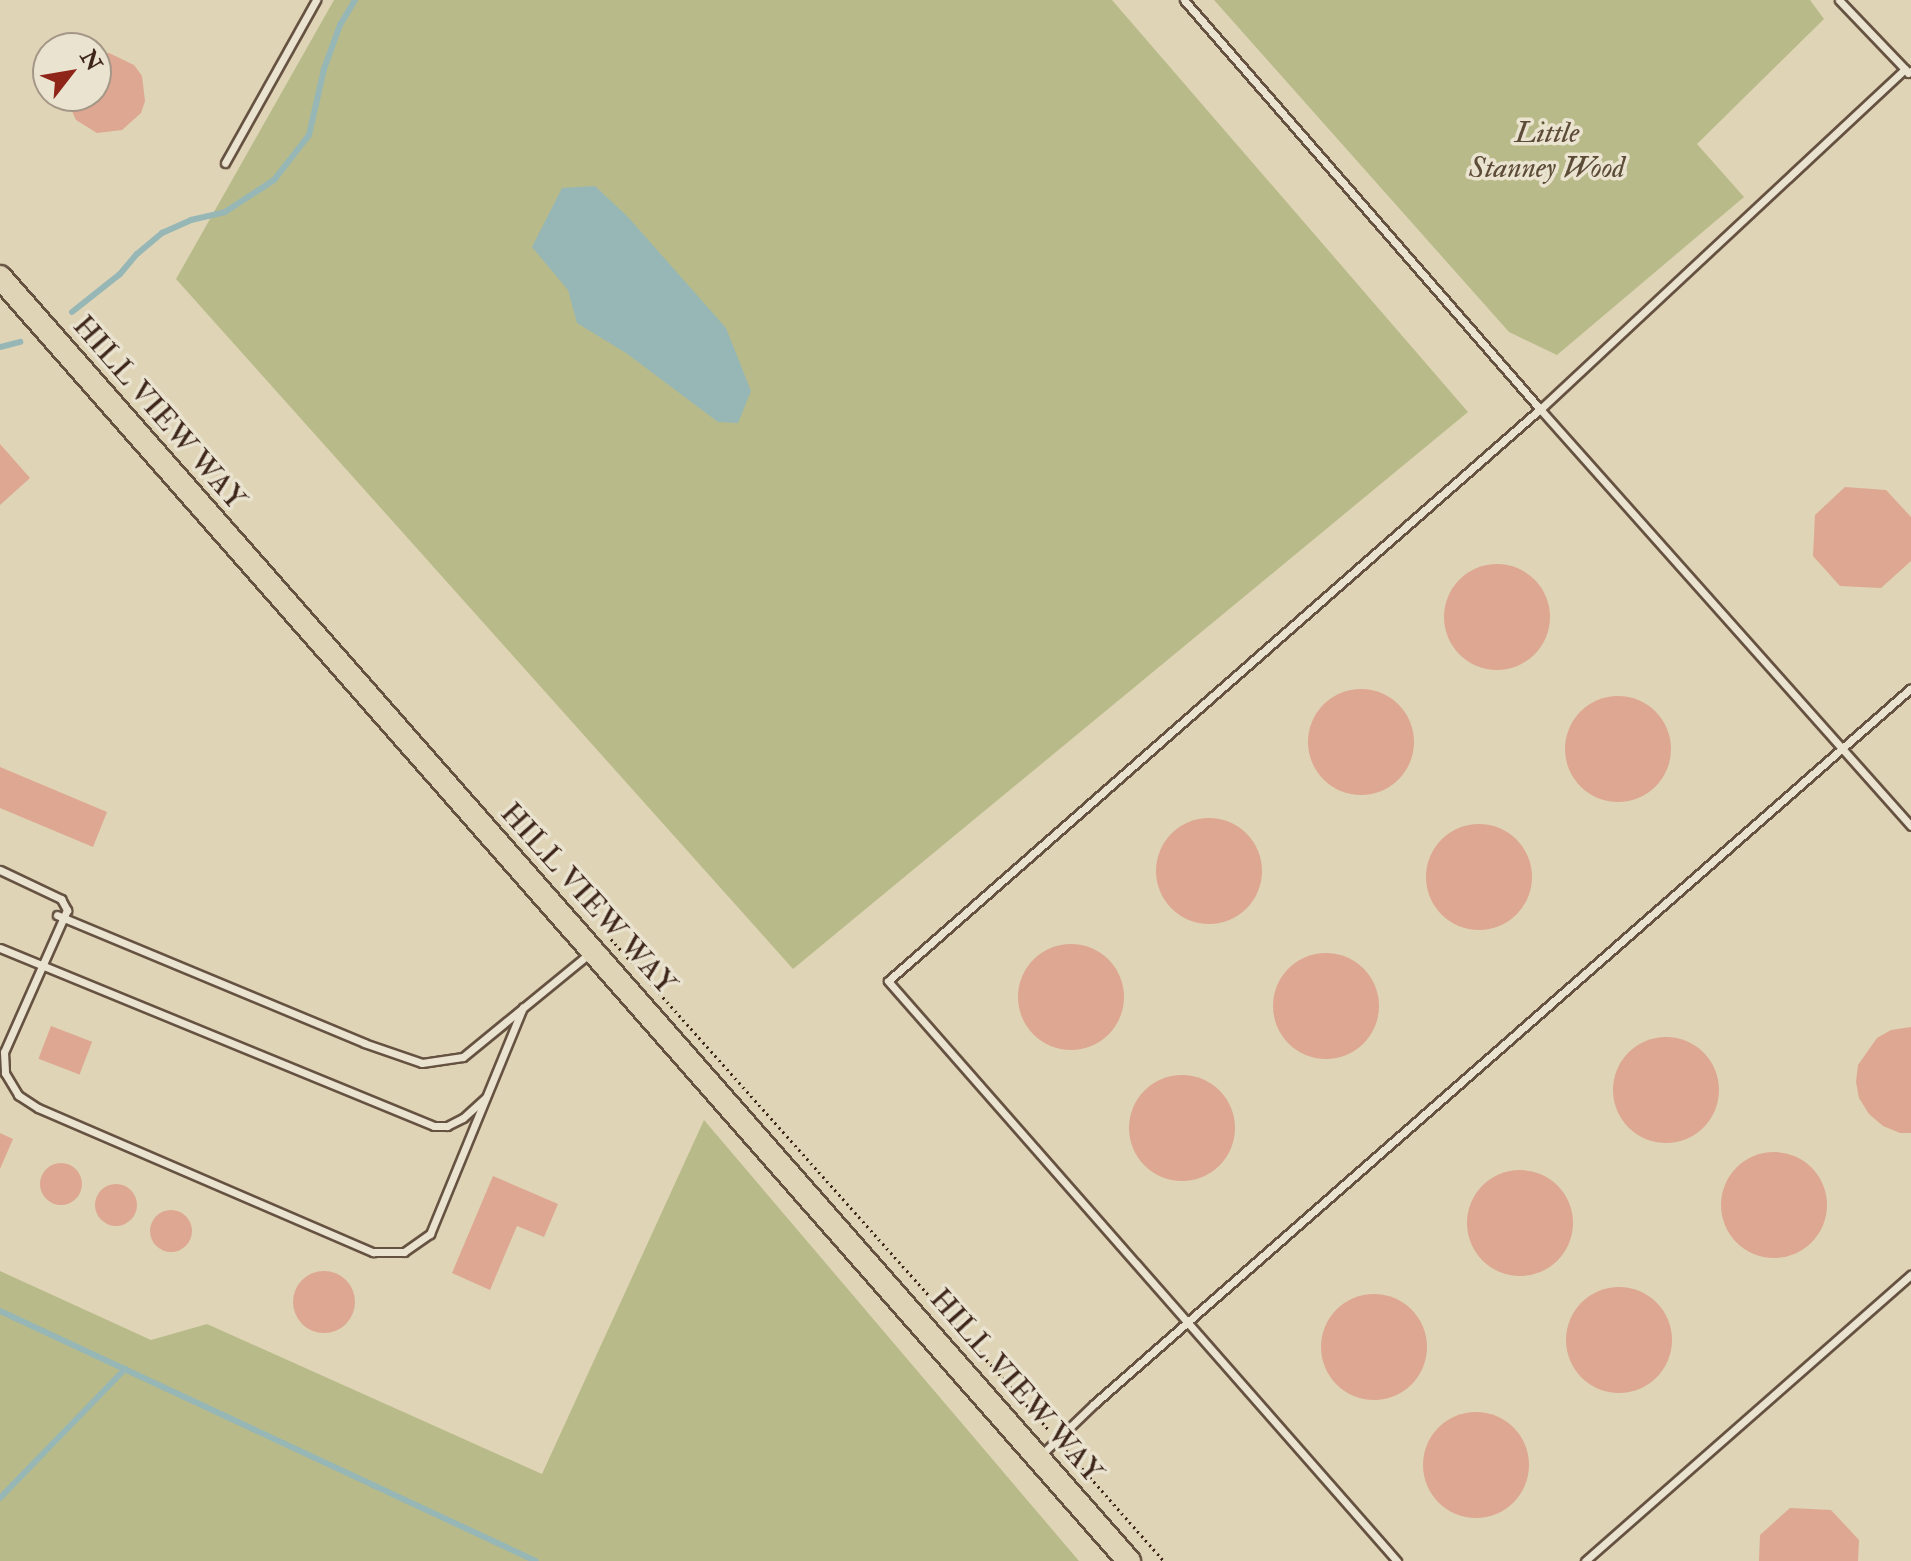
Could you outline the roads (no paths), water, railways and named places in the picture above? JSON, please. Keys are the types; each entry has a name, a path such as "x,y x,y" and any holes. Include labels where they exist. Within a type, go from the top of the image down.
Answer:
{"main road":[{"name":"HILL VIEW WAY","path":"0,277 1129,1561"}],"lane":[{"path":"225,163 316,0"},
{"path":"1184,0 1540,409 1911,826"},
{"path":"1397,1561 888,981 1540,409 1909,72 1839,0"},
{"path":"1039,1457 1094,1404 1844,750 1911,688"},
{"path":"0,870 61,899 67,910 60,916 4,1052 5,1073 18,1095 38,1108 373,1252 404,1252 430,1234 523,1007"},
{"path":"60,916 364,1043 422,1063 463,1057 594,950"},
{"path":"0,948 434,1126 447,1126 463,1118 488,1095"},
{"path":"1585,1561 1911,1275"}],"water":[{"path":"595,186 628,217 726,328 751,391 738,423 718,422 626,353 577,323 568,290 532,247 562,188"}],"waterway":[{"path":"72,312 120,274 137,254 162,233 191,220 225,212 274,180 309,135 324,69 340,25 355,0"},
{"path":"0,347 20,342"},
{"path":"0,1311 536,1561"},
{"path":"0,1498 125,1369"}],"park label":[{"name":"Little Stanney Wood","path":"1547,150"}]}
